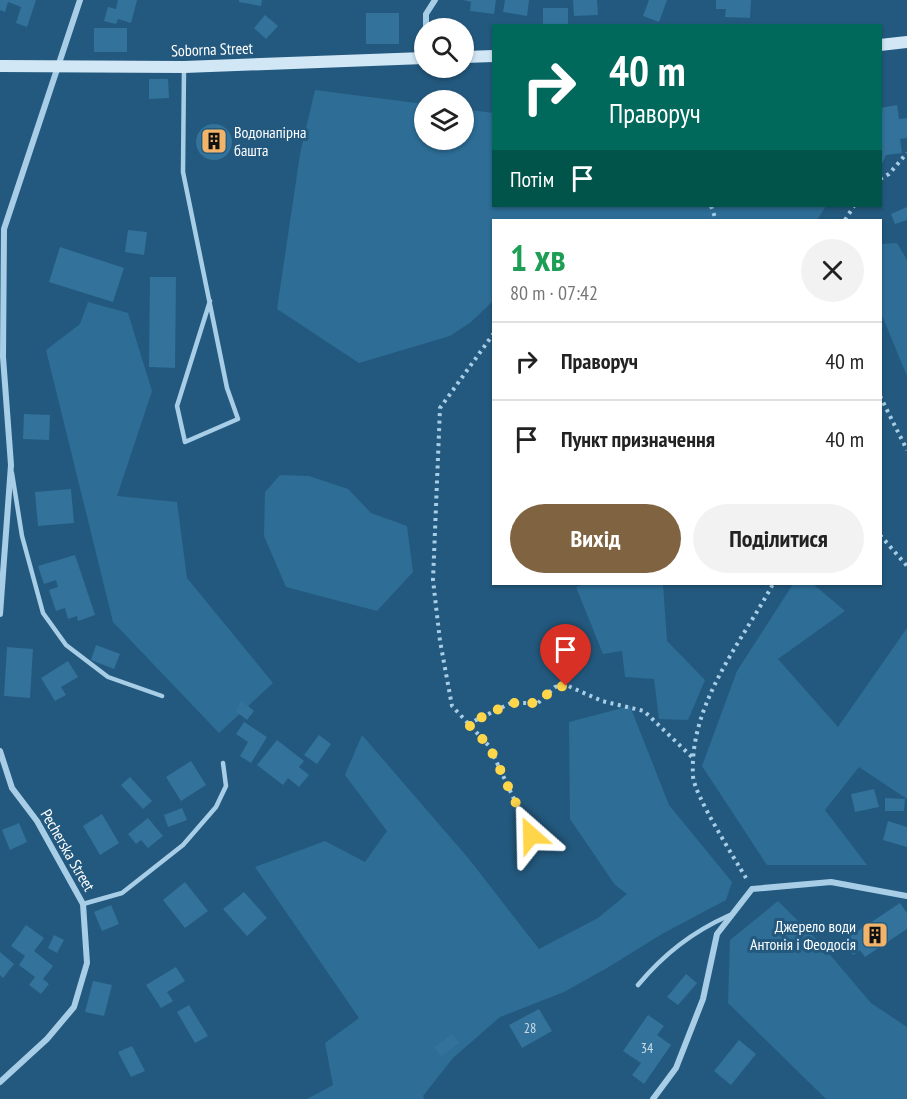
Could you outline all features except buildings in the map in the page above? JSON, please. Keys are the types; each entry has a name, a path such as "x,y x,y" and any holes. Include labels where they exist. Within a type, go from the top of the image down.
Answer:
{"main road":[{"path":"882,45 907,42"},
{"path":"474,57 492,56"},
{"name":"Soborna Street","path":"0,66 184,67 414,58"}],"street":[{"path":"0,614 11,465 3,357 4,229 56,66 80,0"},
{"path":"426,18 435,0"},
{"name":"Pecherska Street","path":"0,752 12,788 37,821 83,904 87,963 74,1007 47,1039 0,1082"},
{"path":"654,1099 676,1068 703,999 717,934 753,889 831,882 907,896"}],"lane":[{"path":"184,67 183,172 210,301 227,388 238,419 185,442 177,406 210,301"},
{"path":"11,465 22,536 43,613 66,645 108,677 162,696"},
{"path":"83,904 122,893 183,845 216,807 226,786 223,763"},
{"path":"638,985 655,964 682,940 732,914"}],"path":[{"path":"882,178 889,174 907,153"},
{"path":"492,336 440,408 433,580 440,641 452,706 489,746 531,835 544,845"},
{"path":"882,400 907,450"},
{"path":"882,537 907,566"},
{"path":"753,889 716,827 693,778 698,733 719,674 772,585"},
{"path":"468,724 511,703 538,703 555,687 566,686 602,701 644,711 695,759"}],"shaded area":[{"path":"315,90 414,103 414,150 474,150 474,110 492,113 492,207 825,207 818,219 492,219 492,302 471,322 450,336 359,363 277,309 300,154"},
{"path":"897,243 907,260 907,376 882,315 882,244"},
{"path":"88,302 128,313 152,391 117,496 177,502 187,578 273,683 219,733 113,622 46,350 80,324"},
{"path":"280,475 309,476 348,489 371,513 407,526 413,572 377,611 286,587 264,536 265,492"},
{"path":"581,585 663,585 667,641 705,680 688,720 659,719 654,679 625,677 622,651 603,654 576,587"},
{"path":"792,585 814,585 845,611 778,659 838,727 907,628 907,799 859,767 825,810 867,865 767,865 702,766 737,671"},
{"path":"630,706 669,805 732,882 726,900 662,934 564,992 500,1017 453,1058 423,1096 424,1099 307,1099 333,1085 325,1043 359,1018 255,867 325,841 365,862 387,831 345,775 362,735 469,859 539,949 598,918 627,894 615,885 570,819 569,722"},
{"path":"778,901 820,943 871,1003 907,1027 907,1099 826,1099 728,1003 730,940"}],"place":[{"name":"Водонапірна башта","path":"214,141"},
{"name":"Джерело води Антонія і Феодосія","path":"875,935"}],"route":[{"path":"531,835 489,746 468,724 511,703 538,703 555,687 566,686"}]}
